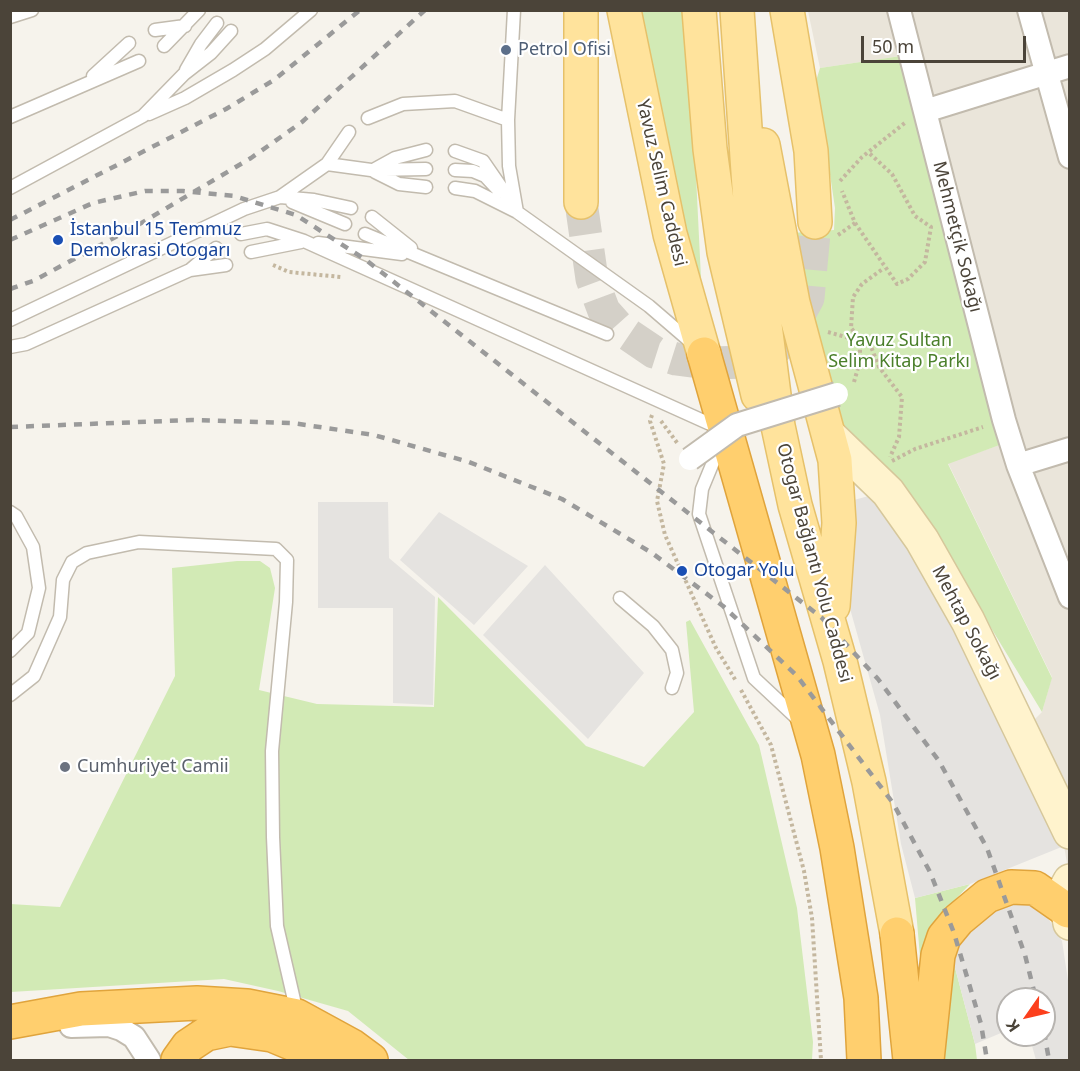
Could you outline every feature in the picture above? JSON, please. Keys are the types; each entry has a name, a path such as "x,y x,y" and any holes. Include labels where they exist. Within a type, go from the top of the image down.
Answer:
{"highway":[{"path":"704,354 812,733 837,848 861,998 864,1060"},
{"path":"927,1060 938,955 944,937 958,920 987,896 1011,887 1035,888 1069,905"},
{"path":"897,934 910,1060"},
{"path":"10,1024 81,1009 181,1003 247,1006 297,1029 352,1046 371,1060"},
{"path":"178,1060 188,1046 206,1034 217,1030 297,1029 332,1060"}],"main road":[{"path":"581,10 581,202"},
{"name":"Yavuz Selim Caddesi","path":"624,10 670,234 704,354"},
{"path":"699,10 710,149 732,291 754,382 795,505"},
{"name":"Otogar Bağlantı Yolu Caddesi","path":"737,10 751,216 778,426 795,505 840,661 869,782 897,934"},
{"path":"786,10 822,229"},
{"path":"742,70 765,150 800,333 830,436 839,486 833,606 840,661"}],"street":[{"name":"Mehmetçik Sokağı","path":"899,10 1004,420 1018,465 1070,597"},
{"path":"1029,10 1070,157"},
{"path":"925,111 1070,66"},
{"path":"690,459 737,425 844,392"},
{"name":"Mehtap Sokağı","path":"830,436 888,477 1060,787 1070,832"},
{"path":"1018,465 1070,449"},
{"path":"10,1024 47,1028 88,1024 109,1025 134,1036 149,1060"}],"lane":[{"path":"10,17 32,10"},
{"path":"164,46 187,26 199,10"},
{"path":"10,189 233,70 265,49 311,10"},
{"path":"514,10 508,120 510,166 518,212"},
{"path":"184,74 201,44 217,23"},
{"path":"155,30 187,26"},
{"path":"143,116 184,74 211,53 231,31"},
{"path":"86,83 129,44"},
{"path":"10,117 139,61"},
{"path":"368,118 403,104 455,101 508,120"},
{"path":"10,320 244,209 280,197 327,164 349,132"},
{"path":"371,170 395,158 426,150"},
{"path":"455,151 483,161 495,174 518,212"},
{"path":"327,164 371,170 426,169"},
{"path":"371,170 399,183 426,187"},
{"path":"455,170 474,171 485,176 518,212"},
{"path":"455,188 475,191 518,212 649,306 704,354"},
{"path":"280,197 314,200 351,208"},
{"path":"280,197 345,224"},
{"path":"372,217 421,256"},
{"path":"241,234 267,229 304,241 726,432 702,489 699,514 754,678 812,733"},
{"path":"365,234 607,334"},
{"path":"255,251 304,241 421,256"},
{"path":"10,347 26,344 190,270 216,248"},
{"path":"190,270 226,265"},
{"path":"10,512 16,516 33,547 39,588 28,633 10,651"},
{"path":"10,696 34,676 60,617 63,580 72,562 87,553 139,542 276,549 287,560 286,602 272,742 273,837 277,926 297,1029"},
{"path":"620,598 653,626 672,650 677,672 672,688"}],"path":[{"path":"868,152 892,174 915,216 931,227 925,262 908,279 897,284 855,223 839,183 868,152 925,111"},
{"path":"822,229 838,236 855,223"},
{"path":"255,251 271,265 289,272 349,278"},
{"path":"844,392 860,362 860,339 851,328 853,297 862,284 884,268"},
{"path":"800,333 818,330 860,339 870,344 879,367 902,397 899,437 888,477"},
{"path":"690,459 653,411 650,421 664,464 657,501 665,535 716,648 764,728 781,780 812,918 821,1060"},
{"path":"888,477 915,449 1004,420"},
{"path":"883,458 888,477"}],"shaded area":[{"path":"808,11 1069,11 1069,875 1064,846 1013,741 1042,712 1052,677 948,463 1005,443 901,56 820,68"},
{"path":"876,494 930,570 1064,846 970,884 915,898 901,844 880,715 847,598 854,500"},
{"path":"318,502 388,502 389,558 435,597 433,705 393,703 393,608 318,608"},
{"path":"439,512 528,566 474,625 400,560"},
{"path":"545,565 644,673 588,739 483,635"},
{"path":"1017,900 1040,905 1062,941 1069,987 1069,1060 1036,1060 1032,1047 1056,1047 1056,987 996,987 996,1035 975,1044 952,956 986,913"}],"green space":[{"path":"638,11 684,11 693,114 702,299 676,193"},
{"name":"Yavuz Sultan Selim Kitap Parkı","path":"901,56 1005,443 948,464 1052,678 1042,712 919,509 858,445 842,424 826,386 792,233 834,230 835,208 816,81 820,68"},
{"path":"237,561 260,561 270,568 275,588 259,690 317,704 434,707 438,597 586,746 644,767 694,712 686,622 690,620 759,745 797,908 813,1042 812,1060 409,1060 348,1011 278,991 224,979 11,992 10,904 60,907 175,676 172,568"},
{"path":"970,884 950,905 933,939 924,1004 915,898"},
{"path":"952,956 975,1044 977,1060 934,1060"}],"tunnel":[{"path":"581,202 592,279 604,311 620,329 654,352 676,359 707,363 749,362 776,348 787,337 808,298 815,222"}],"railway":[{"path":"10,220 226,109 274,80 360,10"},
{"path":"10,289 33,281 138,225 251,158 302,122 425,10"},
{"path":"10,240 93,203 145,191 183,191 234,196 296,215 366,260 822,618 878,679 939,761 987,848 1025,955 1033,987"},
{"path":"10,427 192,420 292,423 374,435 469,462 562,499 652,553 723,606 797,676 893,803 930,872 954,933 981,1024 987,1060"},
{"path":"1047,1047 1049,1060"}],"place":[{"name":"Petrol Ofisi","path":"506,50"},
{"name":"İstanbul 15 Temmuz Demokrasi Otogarı","path":"58,240"},
{"name":"Otogar Yolu","path":"682,571"},
{"name":"Cumhuriyet Camii","path":"65,767"}]}
